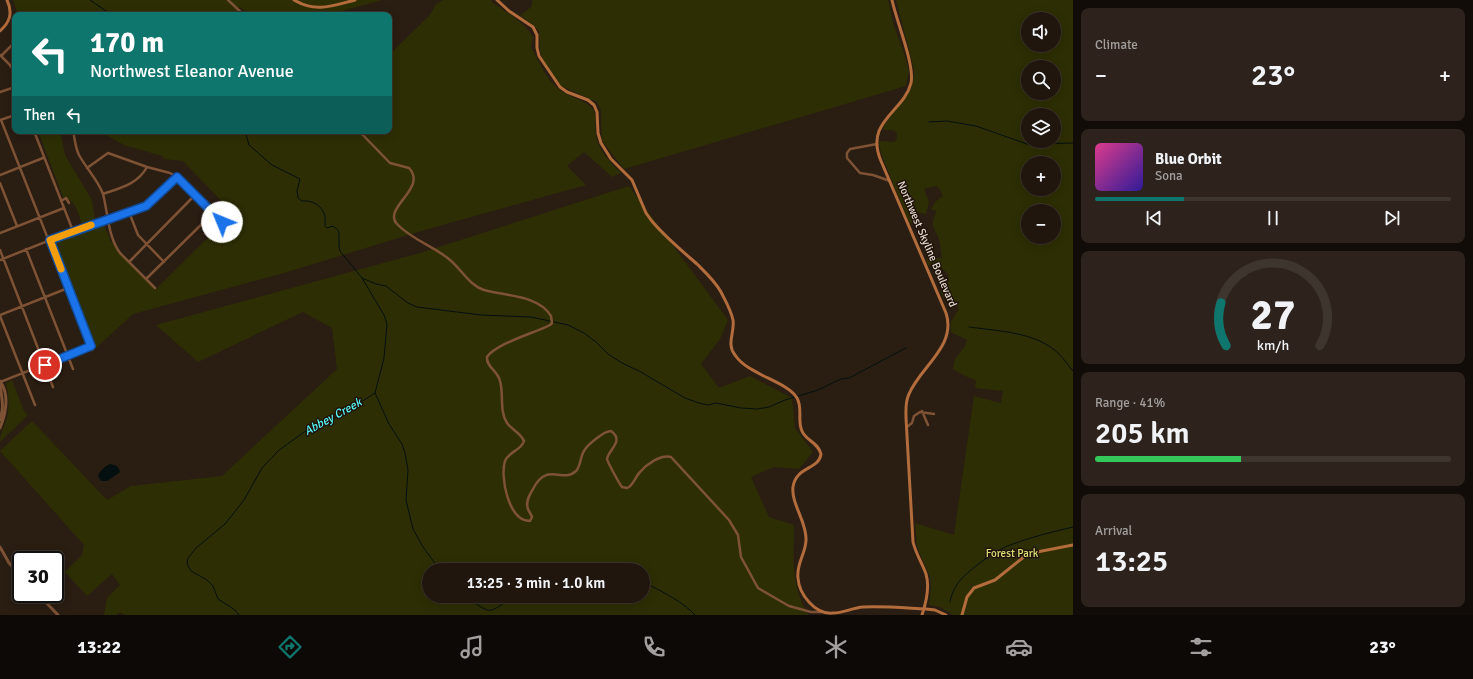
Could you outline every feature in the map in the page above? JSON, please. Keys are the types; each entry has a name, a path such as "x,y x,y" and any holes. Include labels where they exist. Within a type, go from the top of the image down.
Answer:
{"main road":[{"path":"0,31 10,18 10,10 7,0"},
{"path":"294,0 308,7 320,8 355,0"},
{"path":"497,0 505,9 533,27 537,35 536,48 539,56 560,87 567,92 588,100 594,106 597,112 600,143 611,159 634,182 649,218 717,285 732,318 733,327 730,340 731,348 735,355 750,369 787,389 797,398 799,403 802,430 805,436 817,446 820,454 820,458 817,462 801,472 793,485 794,496 805,530 806,538 805,548 799,566 798,579 802,591 808,600 814,607 823,612 834,613 863,607 935,610 946,615"},
{"name":"Northwest Skyline Boulevard","path":"892,0 910,66 912,79 907,93 882,124 877,144 878,155 949,323 949,330 946,340 914,383 906,402 913,542 927,579 927,592 922,615"},
{"path":"962,615 968,597 974,588 995,580 1025,556 1037,552 1073,545"}],"street":[{"path":"228,0 241,12"},
{"path":"12,45 1,55 12,68"},
{"path":"0,92 12,88"},
{"path":"12,116 1,120 41,217 92,350"},
{"path":"35,134 43,158 73,232"},
{"path":"74,134 77,150 103,194 116,247 155,288"},
{"path":"362,134 390,163 409,168 413,174 412,186 394,214 394,220 397,224 417,240 447,258 476,287 532,301 551,316 552,323 550,325 512,341 492,352 487,357 489,363 500,380 502,407 505,419 510,428 522,436 524,441 521,446 508,456 505,463 505,488 511,505 515,511 523,519 530,521 532,518 528,509 528,502 538,480 546,475 564,475 575,472 585,449 606,432 611,431 615,436 616,444 609,455 608,461 622,487 630,487 642,470 658,459 663,457 671,458 729,520 736,530 741,557 758,588 789,606 811,612 823,612"},
{"path":"877,144 850,148 847,153 847,158 860,173 873,175 890,181"},
{"path":"87,168 108,153 147,167 170,173 177,177 222,222"},
{"path":"0,175 43,158"},
{"path":"103,194 135,182 147,167"},
{"path":"2,259 50,240 146,206 177,177"},
{"path":"0,183 17,226"},
{"path":"129,262 195,195"},
{"path":"61,201 66,198 70,203"},
{"path":"0,233 64,208"},
{"path":"129,212 138,235 164,262"},
{"path":"146,279 213,213"},
{"path":"26,249 73,369"},
{"path":"0,250 2,259 53,387"},
{"path":"34,405 0,316 68,288"},
{"path":"0,382 91,346"},
{"path":"0,382 3,400 0,420"},
{"path":"0,382 4,390 6,401 4,416 0,428"},
{"path":"922,412 928,424"},
{"path":"907,427 912,424 916,414 922,412 934,414"},
{"path":"0,548 12,565"},
{"path":"47,603 58,615"}],"green space":[{"path":"13,0 382,0 338,12 246,12 240,7 236,12 17,12"},
{"path":"443,0 491,0 494,4 515,18 525,27 533,37 531,47 543,70 555,86 586,103 594,111 597,141 602,151 621,173 612,177 584,152 567,166 586,185 428,229 284,273 133,314 96,348 55,242 104,224 111,242 114,241 117,248 156,289 233,213 183,161 164,159 162,156 124,145 106,135 392,134 392,52 430,15 436,4"},
{"path":"532,0 888,0 894,26 909,71 906,86 624,169 602,141 601,111 597,102 561,86 543,61 540,51 539,31 531,23 520,16 532,6"},
{"name":"Forest Park","path":"896,0 1073,0 1073,615 953,615 940,607 929,605 931,588 930,577 917,547 915,523 954,535 974,396 1001,403 1003,391 975,388 976,381 953,369 955,359 965,346 967,340 951,332 951,322 959,308 955,303 944,299 940,291 949,280 948,275 940,265 928,265 926,260 930,258 942,258 940,241 933,224 936,211 931,209 935,202 943,196 939,188 936,186 924,189 929,202 926,214 912,211 914,221 910,224 881,154 879,141 894,142 897,138 897,134 894,130 884,130 883,128 908,93 913,78 914,69"},
{"path":"39,134 61,134 65,155 92,200 95,220 82,224 74,204 63,197"},
{"path":"629,186 728,320 720,339 701,364 719,388 750,376 792,398 795,428 813,452 799,469 774,467 751,477 769,517 794,525 794,572 799,594 809,615 125,615 120,612 116,615 104,615 107,598 120,585 112,574 87,596 65,572 82,555 84,545 0,451 32,421 107,500 131,486 222,476 337,369 332,328 303,312 198,362 156,325 420,253"},
{"path":"12,380 24,411 28,415 0,442 9,407 6,383"}],"shaded area":[{"path":"110,464 117,466 120,471 119,473 107,481 101,481 98,476 99,474"}],"waterway":[{"name":"Abbey Creek","path":"90,0 108,12"},
{"path":"929,122 947,121 976,126 1027,144 1073,143"},
{"name":"Abbey Creek","path":"246,134 249,145 272,165 300,179 297,191 298,198 302,201 313,202 319,206 324,212 325,226 327,228 333,226 338,230 340,251 362,278 384,315 387,324 384,358 375,393 389,424 402,444 405,453 408,470 406,500 413,529 423,547 435,563"},
{"path":"362,278 376,284 386,286 408,303 417,307 481,315 531,317 568,325 584,333 608,354 622,363 639,371 685,398 708,405 716,403 741,408 757,409 769,407 785,400 818,390 841,379 849,378 906,348"},
{"path":"969,327 1017,334 1040,341 1059,354 1073,371"},
{"name":"Abbey Creek","path":"239,615 235,610 218,599 213,586 207,580 191,571 187,564 188,558 196,548 225,524 244,500 262,468 278,451 304,432 341,415 375,393"},
{"path":"950,602 954,590 962,578 1004,547 1073,527"},
{"path":"650,586 675,599 695,615"},
{"path":"475,603 485,609 490,610 504,603"}],"slow traffic":[{"path":"61,269 50,240 91,225"}],"route":[{"path":"45,365 91,346 50,240 146,206 177,177 222,222"}]}
